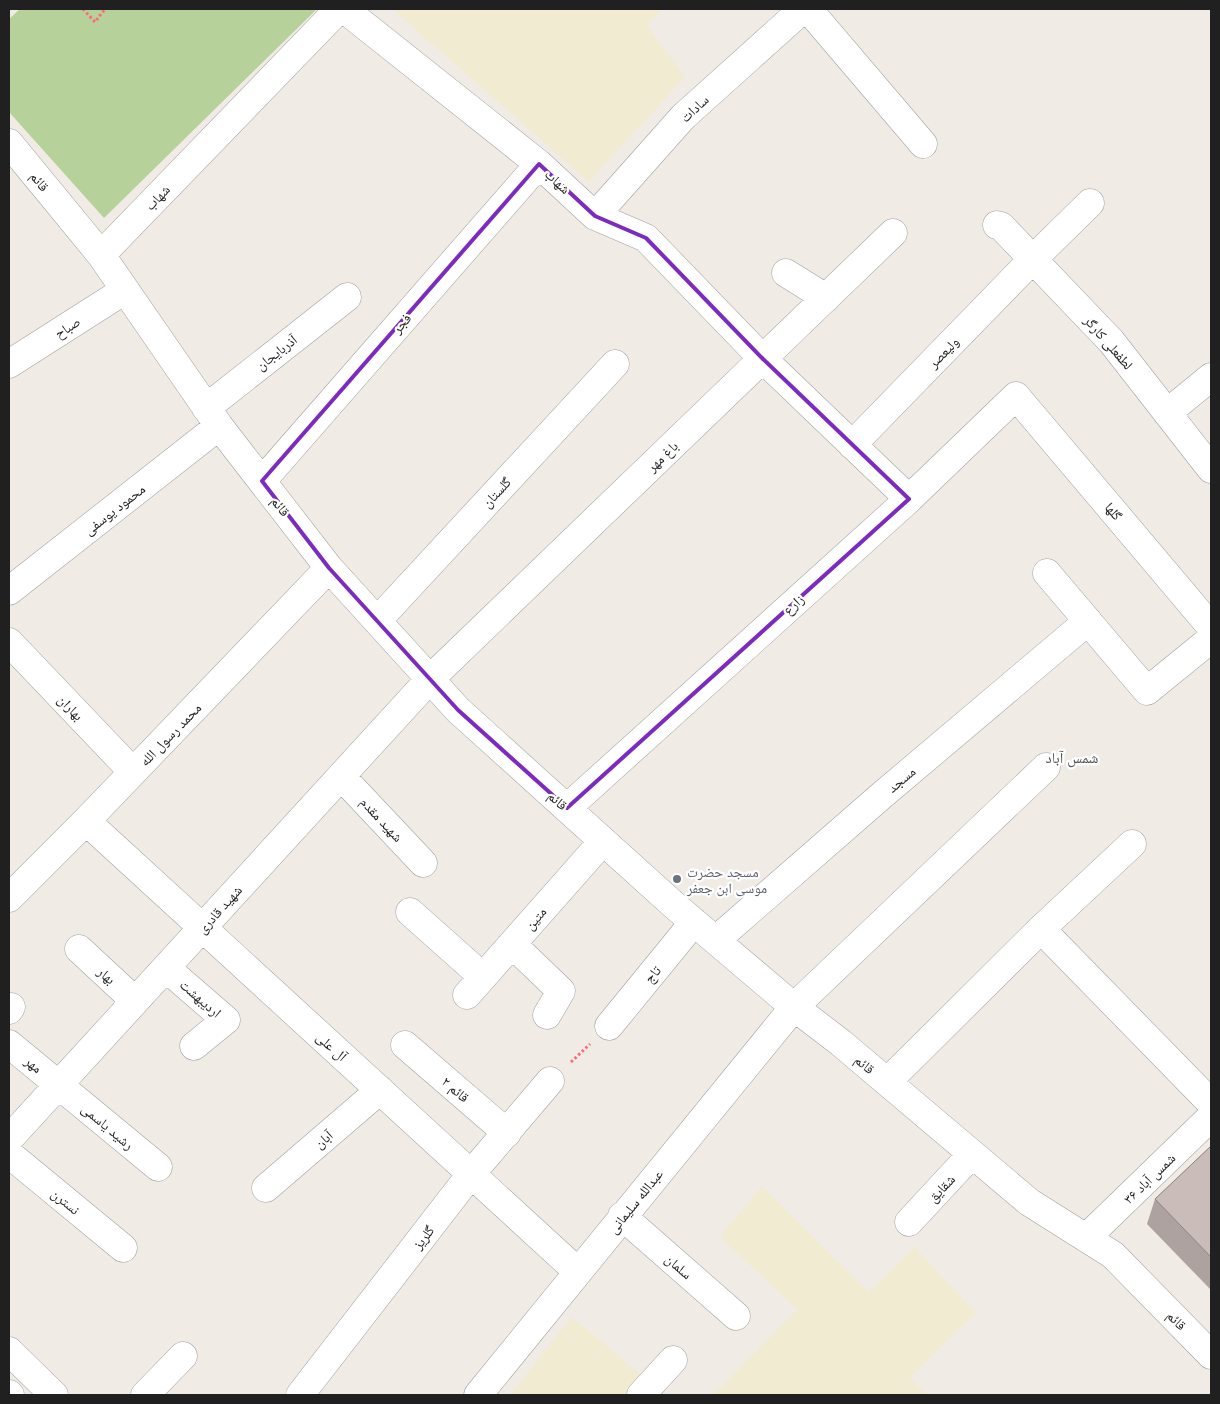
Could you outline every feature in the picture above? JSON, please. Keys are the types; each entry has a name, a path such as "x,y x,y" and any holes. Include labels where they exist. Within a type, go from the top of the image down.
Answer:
{"street":[{"name":"شهاب","path":"101,255 339,9"},
{"name":"شهاب","path":"344,9 539,164 595,216 646,238 763,360 852,445"},
{"name":"سادات","path":"595,216 683,117 803,9"},
{"path":"808,9 923,144"},
{"name":"قائم","path":"9,143 101,255 212,417 329,568 458,710 674,906 794,1007 841,1043 1029,1202 1113,1254 1211,1355"},
{"name":"فجر","path":"262,481 539,164"},
{"name":"ولیعصر","path":"852,445 1090,203"},
{"name":"لطفعلی کارگر","path":"997,225 1001,226 1111,341 1211,469"},
{"name":"باغ مهر","path":"430,679 893,233"},
{"path":"786,273 826,298"},
{"name":"صباح","path":"9,364 125,290"},
{"name":"آذربایجان","path":"212,417 347,297"},
{"name":"گلستان","path":"377,621 614,364"},
{"path":"1168,413 1211,377"},
{"name":"زارع","path":"567,808 909,499 1016,396"},
{"name":"گلها","path":"1016,396 1211,627"},
{"name":"محمود یوسفی","path":"9,591 212,417"},
{"path":"852,445 909,499"},
{"name":"محمد رسول الله","path":"9,898 86,821 329,568"},
{"path":"1047,572 1147,691 1211,639"},
{"name":"مسجد","path":"716,940 881,796 1088,621"},
{"name":"بهاران","path":"9,642 133,772"},
{"name":"شهید قادری","path":"9,1139 430,679"},
{"name":"عبدالله سلیمانی","path":"478,1395 794,1007 1046,767"},
{"name":"شهید مقدم","path":"342,776 423,863"},
{"name":"آل علی","path":"86,821 578,1271"},
{"name":"متین","path":"410,912 475,986 603,841"},
{"path":"887,1082 1041,929 1132,844"},
{"name":"تاج","path":"609,1026 694,922"},
{"path":"1041,929 1211,1103"},
{"path":"512,944 562,991 547,1015"},
{"name":"بهار","path":"79,950 135,1001"},
{"name":"اردیبهشت","path":"166,968 226,1020 194,1046"},
{"name":"مهر","path":"9,1044 58,1085"},
{"name":"قائم ۲","path":"405,1045 507,1132"},
{"name":"گلریز","path":"300,1395 472,1174 550,1081"},
{"name":"رشید یاسمی","path":"58,1085 158,1167"},
{"name":"آبان","path":"266,1188 380,1090"},
{"name":"شمس آباد ۳۶","path":"1086,1238 1211,1117"},
{"name":"نسترن","path":"9,1154 123,1248"},
{"name":"شقایق","path":"909,1222 972,1154"},
{"name":"سلمان","path":"622,1216 736,1316"},
{"path":"9,1351 54,1395"},
{"path":"145,1395 183,1356"},
{"path":"641,1395 673,1360"}],"path":[{"path":"83,9 95,22 105,9"},
{"path":"550,1081 609,1026"}],"highlighted area":[{"path":"539,164 595,216 646,238 763,359 909,499 567,808 458,710 329,568 262,481"}],"shaded area":[{"path":"392,9 662,9 647,25 685,77 589,182"},
{"path":"762,1186 869,1292 915,1247 976,1313 910,1378 927,1395 713,1395 797,1310 720,1237"},
{"path":"572,1317 665,1395 510,1395"}],"green space":[{"path":"20,9 317,9 104,218 9,112 9,19"}],"building":[{"path":"1211,1146 1211,1257 1155,1199"}],"place":[{"name":"مسجد حضرت موسی ابن جعفر","path":"677,879"}],"district":[{"name":"شمس آباد","path":"1072,757"}]}
